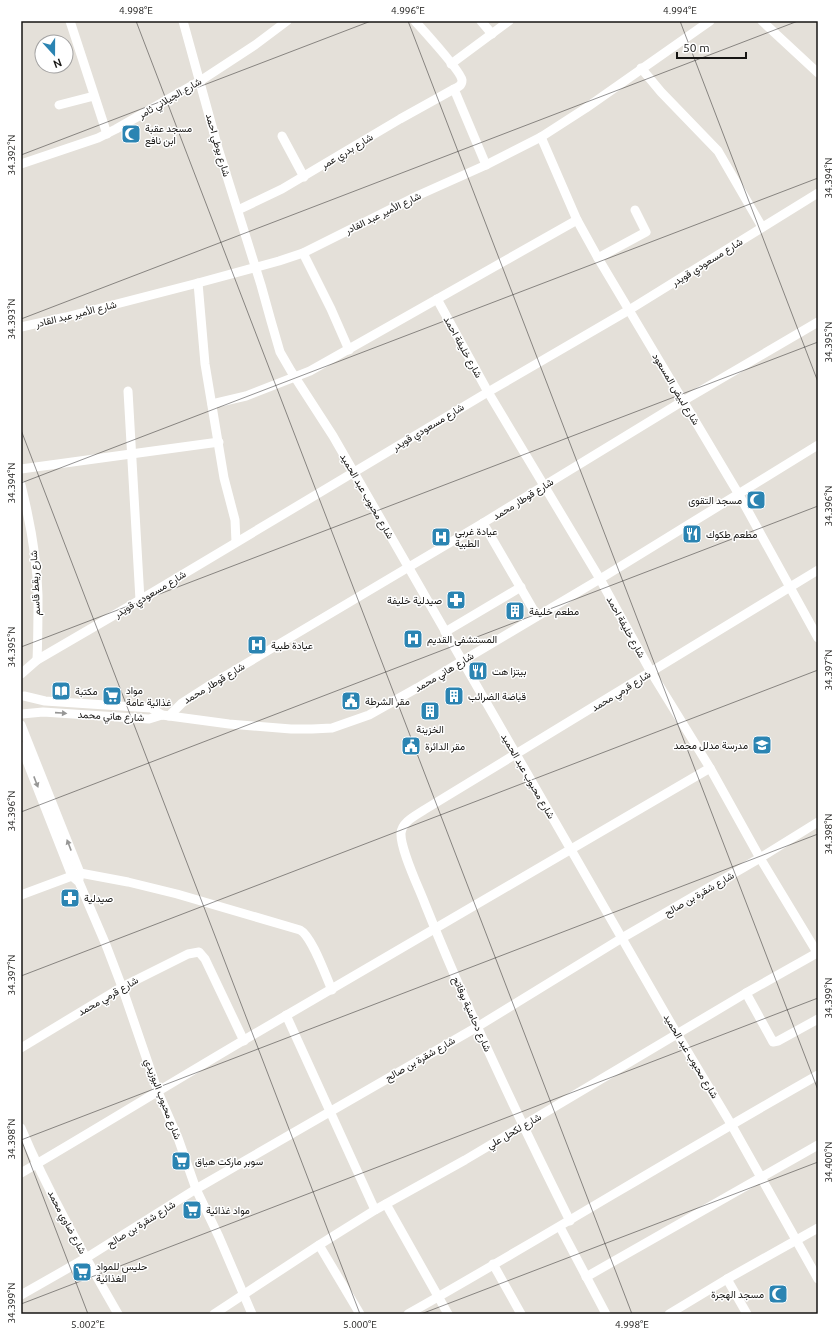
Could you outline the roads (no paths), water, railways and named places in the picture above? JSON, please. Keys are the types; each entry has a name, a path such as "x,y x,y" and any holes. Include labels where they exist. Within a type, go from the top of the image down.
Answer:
{"street":[{"path":"70,21 107,134"},
{"name":"شارع بوطي احمد","path":"183,21 218,148 255,267"},
{"name":"شارع الجيلاني ثامر","path":"21,164 107,134 200,81 255,45 287,21"},
{"path":"416,21 461,77 462,80 460,86 454,90 486,165"},
{"path":"481,21 492,34"},
{"path":"451,64 510,21"},
{"name":"شارع الأمير عبد القادر","path":"21,327 198,283 279,261 303,252 419,195 486,165 540,137 586,108 710,21"},
{"path":"762,21 818,73"},
{"path":"641,68 661,92 718,151 762,227"},
{"name":"شارع بدري عمر","path":"238,210 271,195 400,119 454,90"},
{"path":"59,105 94,96"},
{"path":"282,136 304,176"},
{"name":"شارع لبيض المسعود","path":"540,137 577,220 598,258 738,493 818,638"},
{"name":"شارع مسعودي قويدر","path":"38,660 488,392 629,310 818,193"},
{"path":"598,258 646,232 635,210"},
{"path":"212,404 246,396 295,377 328,362 577,220"},
{"path":"303,252 349,350"},
{"name":"شارع محبوب عبد الحميد","path":"255,267 280,352 333,436 461,661 677,1034 731,1124 818,1279"},
{"path":"198,283 205,364 224,478 235,520 236,542"},
{"name":"شارع خليفة احمد","path":"437,299 488,392 600,579 651,672 710,768 760,858 818,953"},
{"name":"شارع قوطار محمد","path":"165,715 182,703 483,523 683,401 818,323"},
{"path":"128,391 140,600"},
{"path":"21,469 219,442"},
{"name":"شارع هاني محمد","path":"22,714 43,712 149,719 165,715 229,724 291,729 332,728 356,721 377,712 600,579 818,445"},
{"name":"شارع ريقط قاسم","path":"21,486 29,516 35,560 38,594 38,660"},
{"path":"483,523 537,616"},
{"name":"شارع قرمي محمد","path":"424,810 516,756 818,570"},
{"path":"445,632 521,587"},
{"path":"21,674 38,660"},
{"path":"22,694 45,700 151,708 165,715"},
{"path":"22,694 26,702 22,714"},
{"path":"21,725 77,877"},
{"path":"22,749 77,877"},
{"path":"21,1173 286,1015 332,990 435,928 710,768"},
{"name":"شارع دحامنية بوفاتح","path":"424,810 410,819 401,831 401,838 405,853 477,1026 522,1126 570,1221"},
{"name":"شارع شقرة بن صالح","path":"21,1295 86,1258 196,1189 477,1026 818,822"},
{"path":"21,895 77,877 128,882 177,894 300,930 303,931 310,939 332,990"},
{"name":"شارع محبوب البوزيدي","path":"77,877 106,945 158,1092 178,1138 196,1189 219,1237 252,1314"},
{"name":"شارع قرمي محمد","path":"21,1048 122,987 188,954 199,952 205,959 244,1041"},
{"name":"شارع لكحل علي","path":"214,1314 319,1244 375,1210 522,1126 746,993 818,953"},
{"path":"746,993 773,1042 778,1041 818,1019"},
{"path":"286,1015 375,1210"},
{"path":"408,1314 560,1227 731,1124 818,1075"},
{"name":"شارع ضاوي محمد","path":"21,1128 36,1164 86,1258 118,1314"},
{"path":"586,1277 818,1145"},
{"path":"386,1204 448,1314"},
{"path":"560,1227 606,1314"},
{"path":"672,1313 727,1279 818,1228"},
{"path":"319,1244 360,1314"},
{"path":"493,1264 521,1314"},
{"path":"727,1279 747,1314"}],"place":[{"name":"مسجد عقبة ابن نافع","path":"131,134"},
{"name":"مسجد التقوى","path":"756,500"},
{"name":"مطعم طكوك","path":"692,534"},
{"name":"عيادة غربي الطبية","path":"441,537"},
{"name":"صيدلية خليفة","path":"456,600"},
{"name":"مطعم خليفة","path":"515,611"},
{"name":"المستشفى القديم","path":"413,639"},
{"name":"عيادة طبية","path":"257,645"},
{"name":"بيتزا هت","path":"478,671"},
{"name":"مكتبة","path":"61,691"},
{"name":"مواد غذائية عامة","path":"112,696"},
{"name":"قباضة الضرائب","path":"454,696"},
{"name":"مقر الشرطة","path":"351,701"},
{"name":"الخزينة","path":"430,711"},
{"name":"مدرسة مدلل محمد","path":"762,745"},
{"name":"مقر الدائرة","path":"411,746"},
{"name":"صيدلية","path":"70,898"},
{"name":"سوبر ماركت هياق","path":"181,1161"},
{"name":"مواد غذائية","path":"192,1210"},
{"name":"حليس للمواد الغذائية","path":"82,1272"},
{"name":"مسجد الهجرة","path":"778,1294"}]}
